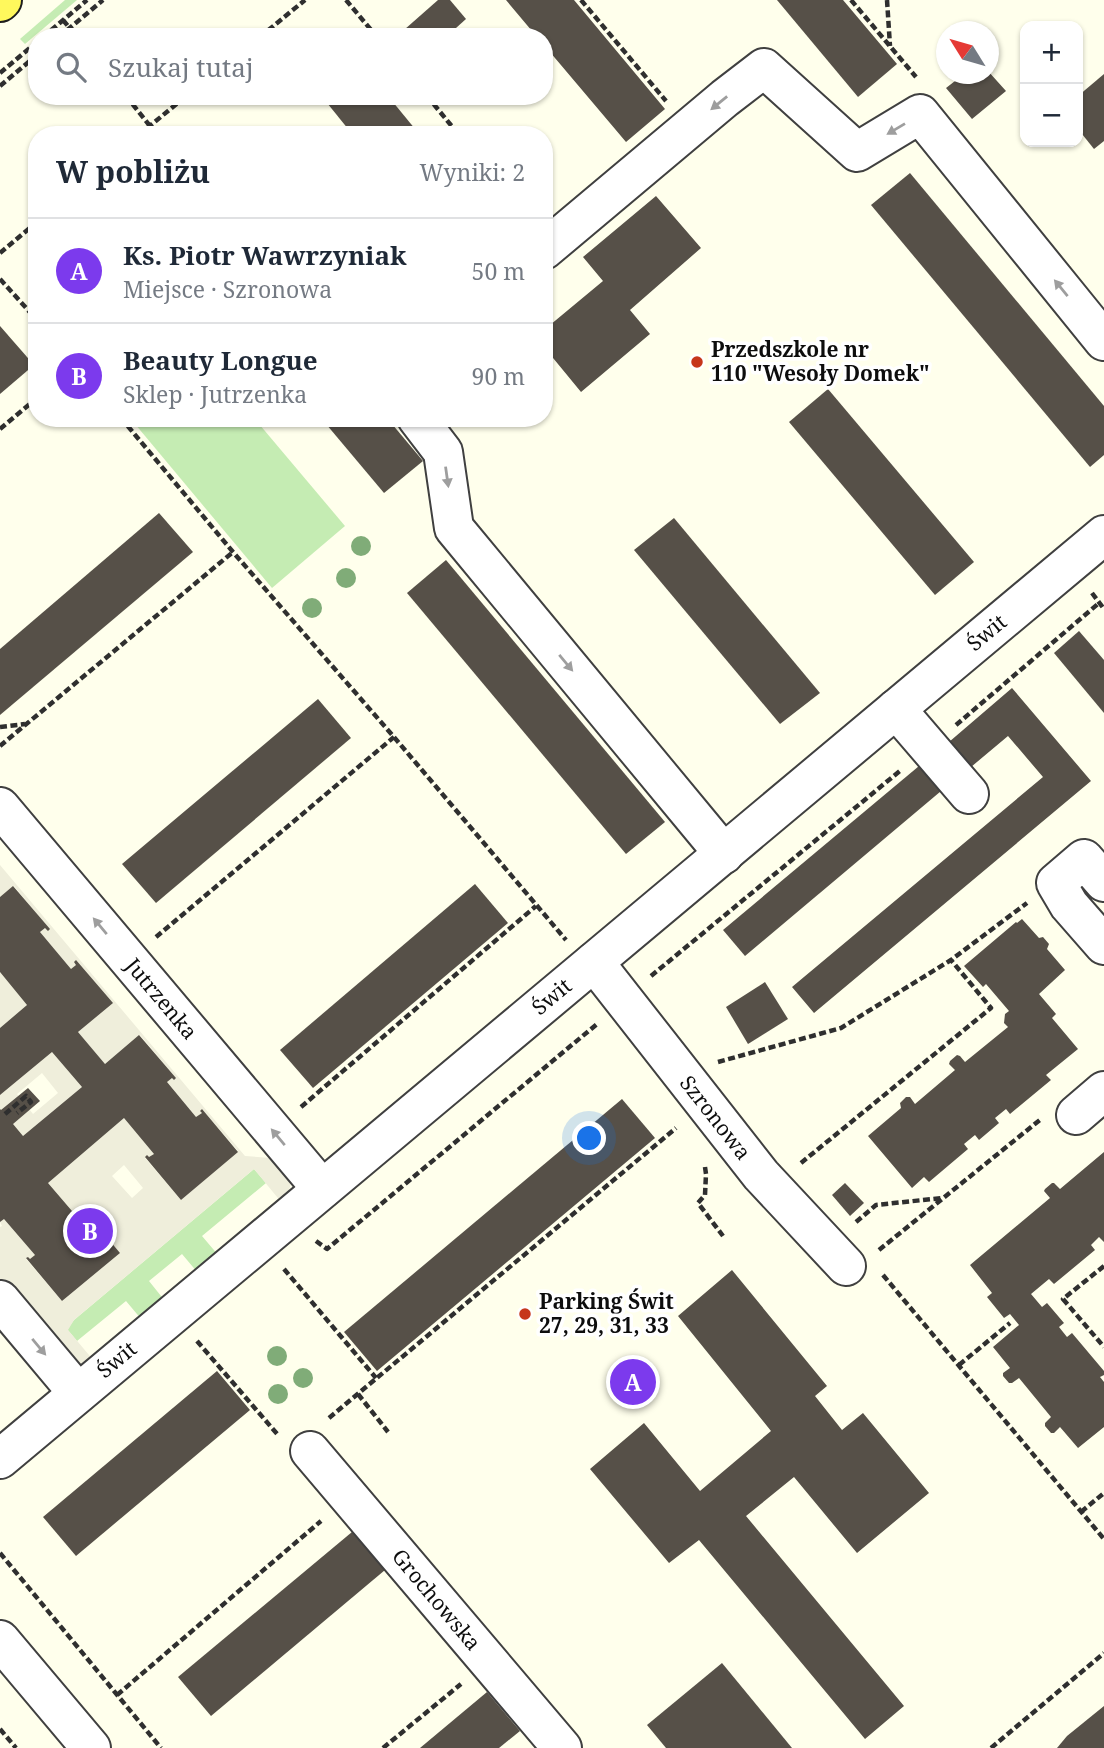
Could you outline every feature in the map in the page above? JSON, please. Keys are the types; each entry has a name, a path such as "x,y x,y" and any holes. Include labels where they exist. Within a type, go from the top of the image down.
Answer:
{"street":[{"path":"553,242 764,68 857,152 920,114 1104,341"},
{"path":"423,427 443,452 453,528 724,854"},
{"name":"Świt","path":"0,1459 322,1189 581,952 724,854 1104,535"},
{"path":"896,709 969,794"},
{"name":"Jutrzenka","path":"0,807 322,1189"},
{"path":"1104,882 1084,859 1056,883 1069,905 1104,945"},
{"name":"Szronowa","path":"581,952 621,998 761,1175 857,1262"},
{"path":"0,1300 78,1393"},
{"name":"Grochowska","path":"304,1439 349,1497 562,1748"},
{"path":"0,1640 90,1748"}],"path":[{"path":"54,28 87,0"},
{"path":"63,20 70,28 103,0"},
{"path":"271,28 305,0"},
{"path":"346,0 369,28"},
{"path":"581,0 689,128"},
{"path":"851,0 920,83 920,114"},
{"path":"887,0 890,47"},
{"path":"0,73 28,50"},
{"path":"0,86 28,63"},
{"path":"133,105 150,126 175,105"},
{"path":"434,105 452,126"},
{"path":"0,253 28,230"},
{"path":"0,279 28,310"},
{"path":"0,429 28,406"},
{"path":"129,427 536,906 581,952"},
{"path":"0,746 233,552"},
{"path":"306,1235 327,1249 596,1025 621,998 929,747 1099,603"},
{"path":"0,727 26,724"},
{"path":"128,960 394,737"},
{"path":"707,1065 841,1028 951,960 1056,883"},
{"path":"293,1115 536,906"},
{"path":"761,1175 794,1169 991,1008 951,960"},
{"path":"5,1114 26,1096 31,1102 17,1113"},
{"path":"857,1262 943,1198 1077,1106"},
{"path":"190,1332 304,1439 678,1126"},
{"path":"856,1222 876,1205 943,1198"},
{"path":"1104,1266 1063,1299 1104,1347"},
{"path":"283,1268 376,1378"},
{"path":"959,1366 1010,1323"},
{"path":"358,1394 388,1432"},
{"path":"1081,1512 1104,1493"},
{"path":"117,1695 349,1497"},
{"path":"0,1553 161,1748"},
{"path":"991,1748 1104,1654"},
{"path":"383,1748 489,1661"},
{"path":"0,1730 16,1748"}],"green space":[{"path":"65,0 77,0 44,28 33,28"},
{"path":"28,32 28,41 25,44 20,39"},
{"path":"138,427 262,427 345,526 272,588"},
{"path":"254,1169 266,1183 202,1236 219,1256 198,1273 182,1254 149,1281 165,1301 142,1320 126,1301 77,1341 67,1329 74,1320"}],"shaded area":[{"path":"0,865 245,1156 283,1159 291,1181 289,1192 282,1203 254,1169 74,1320 68,1330 94,1361 84,1365 75,1365 0,1287 0,1222 4,1219 35,1255 26,1259 62,1301 120,1253 83,1210 83,1214 78,1218 48,1183 124,1118 154,1154 145,1158 181,1200 238,1151 202,1109 202,1113 196,1117 167,1082 176,1078 140,1035 105,1064 78,1032 112,1003 76,965 71,969 40,932 45,928 49,929 14,886 0,897","holes":["124,1165 143,1188 132,1198 112,1176"]},
{"path":"0,972 27,1005 0,1028"},
{"path":"52,1052 82,1087 23,1136 0,1109 0,1095","holes":["42,1073 58,1093 33,1114 17,1094"]}],"building":[{"path":"438,0 450,0 466,19 456,28 406,28"},
{"path":"506,0 574,0 665,109 626,142 553,56 553,28 529,28"},
{"path":"777,0 843,0 897,64 858,97"},
{"path":"1104,74 1104,141 1094,149 1083,135 1083,92"},
{"path":"999,83 1006,91 972,119 946,88 951,84"},
{"path":"329,105 395,105 413,126 346,126"},
{"path":"910,173 1104,406 1104,455 1090,467 871,205"},
{"path":"656,196 701,248 630,310 650,334 581,392 553,358 553,323 603,281 583,257"},
{"path":"0,326 28,358 28,370 0,394"},
{"path":"828,389 974,562 935,595 789,422"},
{"path":"329,427 395,427 423,461 384,493"},
{"path":"159,513 193,552 0,715 0,649"},
{"path":"674,518 820,693 780,724 634,550"},
{"path":"446,560 665,822 626,854 407,593"},
{"path":"1079,631 1104,660 1104,713 1054,653"},
{"path":"1012,688 1091,781 814,1013 792,987 1043,777 1008,736 971,767 949,742"},
{"path":"318,699 351,738 156,903 122,864"},
{"path":"925,761 947,786 745,956 723,930"},
{"path":"475,884 508,923 313,1088 280,1050"},
{"path":"13,886 50,929 48,931 45,928 40,932 71,969 76,965 76,960 113,1003 78,1032 105,1064 139,1035 176,1078 167,1082 196,1117 202,1113 202,1109 238,1152 181,1200 145,1157 154,1154 124,1118 48,1183 78,1218 83,1214 83,1209 120,1253 62,1301 26,1258 30,1259 35,1255 4,1219 0,1222 0,1109 28,1088 40,1101 13,1124 23,1136 82,1087 52,1052 0,1095 0,1028 27,1005 0,972 0,897"},
{"path":"1022,919 1039,938 1043,937 1049,944 1047,949 1065,970 1039,994 1056,1014 1052,1018 1078,1049 1046,1075 1051,1080 1010,1114 1006,1109 995,1118 999,1123 979,1140 975,1135 964,1144 968,1149 929,1182 924,1177 912,1188 868,1136 901,1108 900,1103 906,1097 910,1097 915,1104 955,1070 949,1064 957,1055 965,1062 1008,1027 1004,1023 1005,1014 1009,1011 986,984 983,987 964,966"},
{"path":"765,982 788,1019 748,1044 726,1007"},
{"path":"622,1099 655,1138 377,1371 344,1332"},
{"path":"1104,1152 1104,1242 1099,1237 1091,1245 1095,1250 1054,1284 1049,1279 1031,1294 1042,1307 1047,1303 1064,1323 1059,1327 1067,1337 1072,1333 1104,1371 1104,1375 1100,1377 1104,1382 1104,1427 1078,1448 1060,1427 1051,1433 1045,1426 1051,1417 1019,1378 1009,1383 1003,1376 1010,1368 993,1347 1019,1325 1010,1314 1004,1318 987,1297 992,1293 970,1265 1050,1198 1044,1191 1052,1183 1060,1189"},
{"path":"845,1183 864,1203 850,1216 832,1195"},
{"path":"732,1270 827,1386 815,1396 842,1430 863,1413 929,1493 857,1553 794,1477 746,1516 904,1706 865,1739 699,1540 669,1563 590,1469 644,1423 700,1491 771,1431 678,1316"},
{"path":"217,1371 250,1410 76,1556 43,1517"},
{"path":"352,1532 385,1570 211,1716 178,1677"},
{"path":"722,1663 792,1748 666,1748 647,1725"},
{"path":"487,1692 520,1731 499,1748 420,1748"},
{"path":"1104,1706 1104,1748 1057,1748 1067,1736"}],"place":[{"name":"Przedszkole nr 110 \"Wesoły Domek\"","path":"697,362"},
{"name":"Beauty Longue","path":"90,1231"},
{"name":"Parking Świt 27, 29, 31, 33","path":"525,1314"},
{"name":"Ks. Piotr Wawrzyniak","path":"633,1382"}]}
